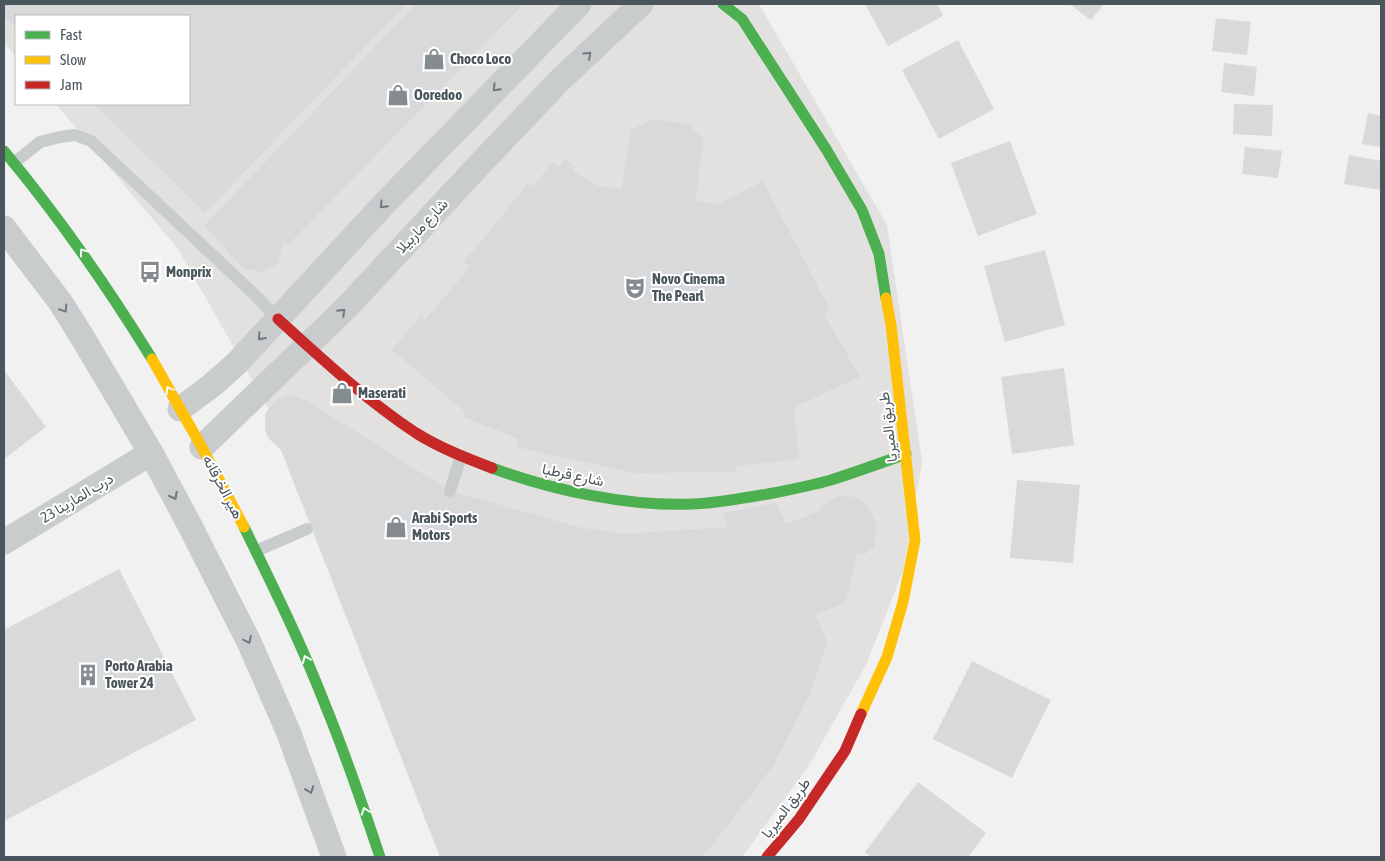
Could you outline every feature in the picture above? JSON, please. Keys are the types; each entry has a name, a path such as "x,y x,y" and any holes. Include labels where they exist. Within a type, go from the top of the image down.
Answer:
{"street":[{"path":"180,409 236,364 385,203 579,4"},
{"name":"شارع ماربيلا","path":"202,447 347,307 559,81 641,4"},
{"name":"طريق الميريا","path":"723,4 742,20 826,149 862,210 879,254 891,325 915,540 903,602 887,657 845,751 799,819 767,857"},
{"path":"533,51 559,81"},
{"name":"هير الخرقانه","path":"4,151 86,256 137,335 202,447 256,551 288,618 356,785 380,857"},
{"path":"4,228 61,303 96,358 151,453 249,642 288,731 334,857"},
{"name":"شارع قرطبا","path":"278,318 351,385 417,433 462,456 518,478 578,493 644,503 692,504 743,498 830,480 906,454"},
{"name":"درب المارينا 23","path":"4,542 151,453"}],"lane":[{"path":"14,163 40,142 75,135 91,141 278,318"},
{"path":"450,492 462,456"},
{"path":"256,551 307,529"}],"shaded area":[{"path":"4,4 759,4 887,225 922,462 903,571 866,665 808,767 742,857 455,857 280,429 178,249 57,105 190,105 190,15 15,15 15,56 4,42"}],"building":[{"path":"4,4 406,4 205,213 95,105 190,105 190,15 15,15 15,27 4,16"},
{"path":"416,4 524,4 288,245 283,244 277,264 263,272 243,268 204,226"},
{"path":"865,4 937,4 943,16 888,46"},
{"path":"1069,4 1104,4 1091,20"},
{"path":"1216,18 1251,22 1247,55 1212,51"},
{"path":"958,40 994,109 939,139 902,70"},
{"path":"1224,63 1257,67 1254,96 1221,92"},
{"path":"1234,104 1273,105 1272,136 1233,134"},
{"path":"1368,113 1381,116 1381,147 1362,144"},
{"name":"Novo Cinema The Pearl","path":"652,119 689,124 703,140 696,200 717,205 763,181 830,310 824,314 860,377 794,407 799,459 737,466 736,472 635,473 516,447 519,439 464,417 464,411 392,350 421,315 425,320 471,266 464,262 529,182 533,187 552,162 559,167 565,159 575,167 572,171 599,186 622,189 631,130"},
{"path":"1010,141 1037,214 978,236 951,163"},
{"path":"1245,147 1282,151 1278,178 1242,174"},
{"path":"1349,155 1381,161 1381,190 1344,184"},
{"path":"1045,250 1065,325 1005,342 984,266"},
{"path":"1064,368 1074,445 1012,454 1001,377"},
{"path":"4,370 46,427 4,459"},
{"path":"289,395 299,397 317,407 450,491 582,528 625,534 728,527 723,513 776,503 786,524 818,512 830,500 842,495 860,498 868,506 877,526 874,547 865,554 857,553 846,602 816,615 827,642 810,694 773,766 701,857 440,857 281,450 268,438 265,429 265,414 277,400"},
{"path":"1017,480 1080,485 1073,563 1010,558"},
{"name":"Porto Arabia Tower 24","path":"119,569 196,720 4,821 4,630"},
{"path":"972,661 1051,700 1012,778 933,739"},
{"path":"918,782 986,833 968,857 871,857 865,852"}],"traffic: fast":[{"path":"723,4 742,19 826,149 862,210 879,254 886,298"},
{"path":"4,151 82,252 152,359"},
{"path":"492,468 565,490 617,500 643,503 693,504 740,499 807,486 831,480 906,454"},
{"path":"244,527 317,684 380,857"}],"traffic: slow":[{"path":"861,714 887,657 903,602 915,540 891,325 886,298"},
{"path":"152,359 244,527"}],"traffic: jam":[{"path":"278,319 345,379 416,433 434,443 492,468"},
{"path":"767,857 799,819 845,751 861,714"}],"place":[{"name":"Choco Loco","path":"434,59"},
{"name":"Ooredoo","path":"398,95"},
{"name":"Monprix","path":"150,272"},
{"name":"Novo Cinema The Pearl","path":"635,288"},
{"name":"Maserati","path":"342,393"},
{"name":"Arabi Sports Motors","path":"396,527"},
{"name":"Porto Arabia Tower 24","path":"88,675"}]}
